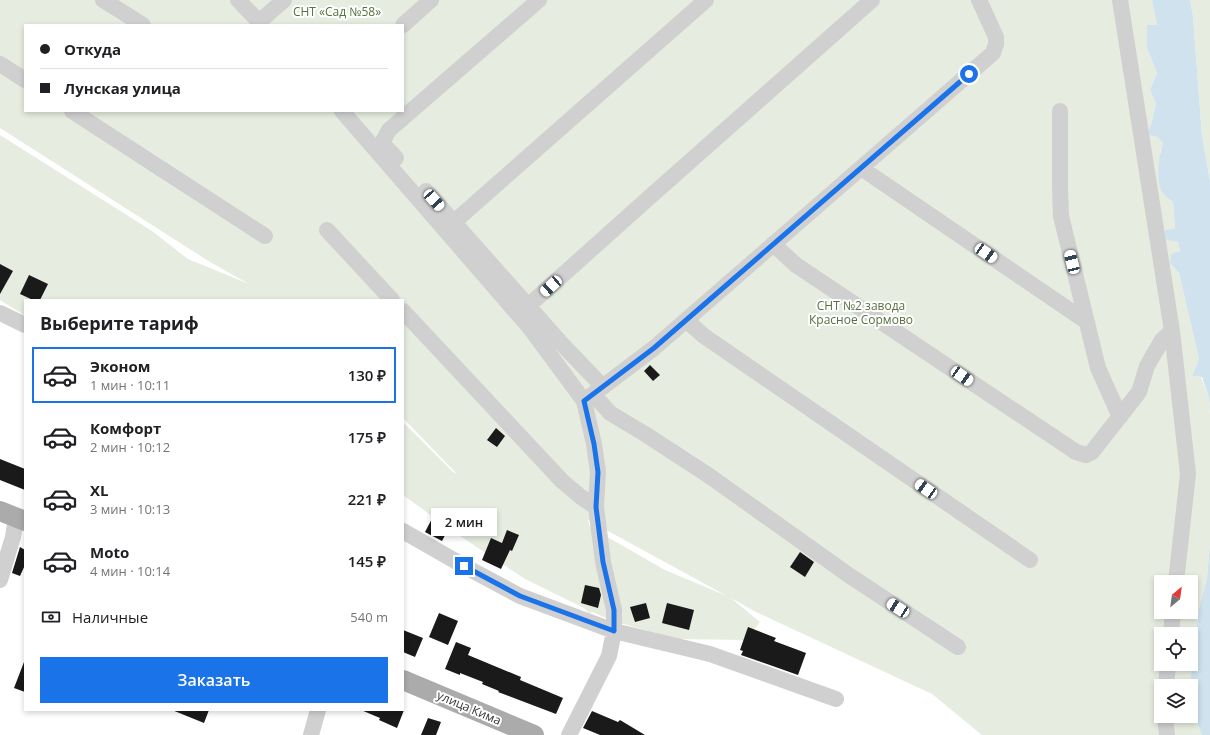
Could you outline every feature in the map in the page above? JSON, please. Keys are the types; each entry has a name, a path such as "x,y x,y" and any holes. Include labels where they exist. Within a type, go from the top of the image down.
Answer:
{"main road":[{"name":"улица Кима","path":"404,680 534,735"}],"street":[{"path":"103,0 141,24"},
{"path":"238,0 260,24 284,0"},
{"path":"404,24 431,0"},
{"path":"539,0 389,130 382,141 561,343 594,394 594,444 598,472 596,507 603,562 614,610 614,631 609,656 569,735"},
{"path":"454,222 706,0"},
{"path":"528,306 735,120 872,0"},
{"path":"594,394 654,348 993,53 996,44 996,37 979,0"},
{"path":"1120,0 1172,331 1188,474 1177,575"},
{"path":"0,64 24,79"},
{"path":"1060,111 1061,216 1098,368 1120,418"},
{"path":"74,112 265,236"},
{"path":"343,112 530,328 594,394 610,413 646,434 708,475 850,576 958,647"},
{"path":"861,168 1087,322"},
{"path":"327,230 391,299"},
{"path":"773,244 796,266 1076,452 1086,456 1092,452 1139,392 1147,366 1154,353 1162,340 1172,331"},
{"path":"404,312 562,481 596,507"},
{"path":"0,313 24,325"},
{"path":"686,320 704,336 1030,560"},
{"path":"0,580 13,538 14,517"},
{"path":"404,532 520,596 614,631 710,654 836,699"},
{"path":"311,735 318,711"},
{"path":"1165,723 1166,735"}],"green space":[{"name":"СНТ №2 завода Красное Сормово","path":"0,0 1152,0 1157,25 1147,48 1157,73 1150,90 1156,104 1151,125 1146,133 1157,137 1163,143 1160,152 1163,193 1173,202 1175,230 1165,231 1178,241 1180,252 1170,263 1179,273 1199,359 1192,376 1201,377 1209,398 1210,416 1210,542 1207,578 1198,617 1198,575 1154,575 1154,619 1198,619 1197,627 1154,627 1154,671 1192,671 1191,679 1154,679 1154,723 1197,723 1202,735 982,735 932,694 754,611 731,598 760,622 746,640 676,639 610,620 593,612 589,613 584,608 525,579 454,532 404,496 404,423 453,472 457,474 404,419 404,299 24,299 24,315 0,300 0,135 152,231 188,259 249,284 210,262 0,128","holes":["588,520 727,596 665,570 590,527"]},
{"path":"1190,0 1210,0 1210,181 1202,136 1193,16"}],"water":[{"path":"1152,0 1190,0 1193,16 1202,136 1210,181 1210,416 1209,398 1202,377 1192,376 1199,359 1179,273 1170,263 1171,254 1180,251 1178,242 1165,239 1165,230 1175,229 1173,202 1163,193 1158,176 1160,154 1163,143 1157,137 1146,134 1151,125 1156,104 1150,90 1157,73 1147,48 1147,25 1157,25"},
{"path":"1210,542 1210,735 1202,735 1197,723 1198,679 1191,679 1192,671 1198,671 1198,627 1197,627 1199,608 1207,578"}],"building":[{"path":"0,264 13,271 0,294"},
{"path":"29,275 48,284 40,299 31,299 20,294"},
{"path":"650,365 660,375 653,381 644,371"},
{"path":"496,428 505,436 497,447 487,440"},
{"path":"0,459 24,469 24,490 0,480"},
{"path":"437,509 454,518 442,541 425,532"},
{"path":"507,530 519,535 512,551 510,550 501,569 482,560 491,538 502,543"},
{"path":"20,547 24,549 24,567 20,576 12,573"},
{"path":"800,552 814,562 805,577 790,567"},
{"path":"585,585 599,588 601,595 598,608 581,603"},
{"path":"646,603 650,618 635,622 630,607"},
{"path":"667,603 694,610 689,630 662,623"},
{"path":"439,613 458,621 448,645 429,637"},
{"path":"748,627 776,638 774,641 806,653 798,675 741,655 743,651 740,650"},
{"path":"404,630 423,638 415,657 404,652"},
{"path":"456,642 471,648 468,655 521,677 520,680 563,698 556,714 498,692 499,691 482,684 483,682 445,669"},
{"path":"24,662 24,692 14,688"},
{"path":"174,711 209,711 204,723"},
{"path":"363,711 404,711 397,728 379,720 380,718"},
{"path":"592,711 618,722 620,720 645,735 600,735 583,728"},
{"path":"428,718 441,722 436,735 421,735"}],"route":[{"path":"464,566 520,596 614,631 614,610 603,562 596,507 598,472 594,444 584,401 654,348 969,74"}],"park label":[{"name":"СНТ «Сад №58»","path":"337,12"}]}
